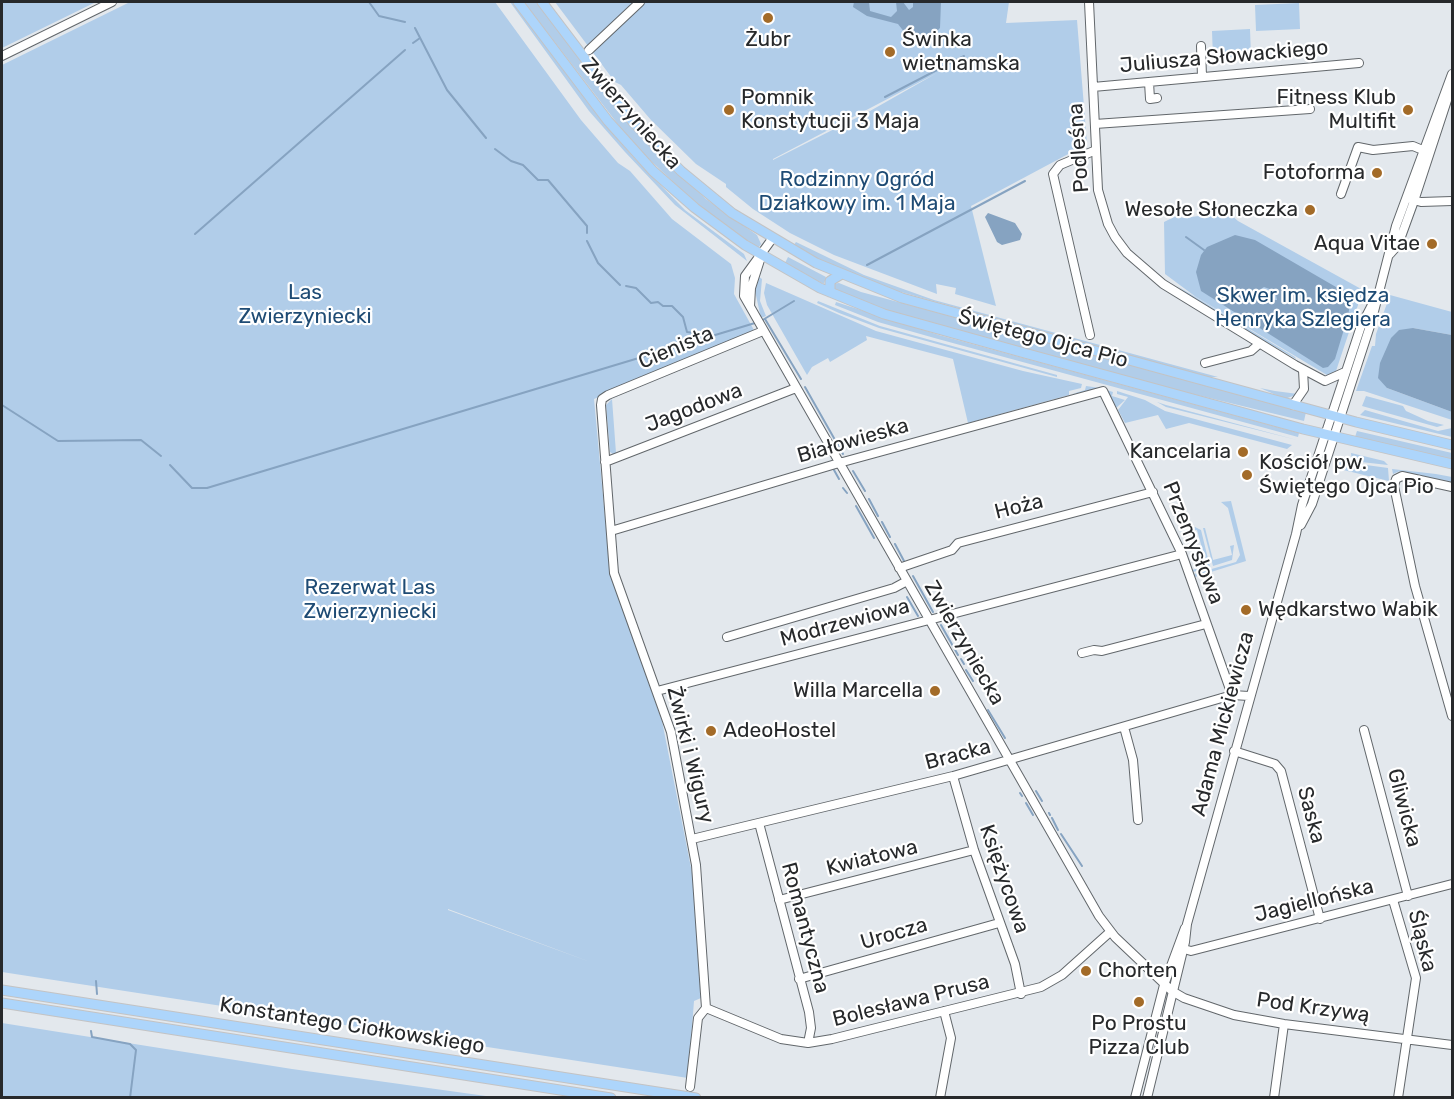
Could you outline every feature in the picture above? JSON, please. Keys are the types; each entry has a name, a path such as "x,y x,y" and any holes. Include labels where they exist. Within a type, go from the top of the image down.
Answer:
{"main road":[{"name":"Zwierzyniecka","path":"518,2 608,121 653,171 695,208 761,256"},
{"name":"Zwierzyniecka","path":"542,2 612,96 656,147 702,189 772,239"},
{"name":"Świętego Ojca Pio","path":"772,239 840,275 902,298 1334,416 1452,445"},
{"name":"Świętego Ojca Pio","path":"761,256 830,292 884,314 1329,435 1452,464"},
{"path":"830,292 830,281 840,275"},
{"name":"Konstantego Ciołkowskiego","path":"2,990 696,1098"},
{"name":"Konstantego Ciołkowskiego","path":"2,1003 611,1098"}],"street":[{"path":"2,56 112,2"},
{"path":"589,50 640,2"},
{"name":"Podleśna","path":"1089,2 1098,190 1108,224 1127,253 1178,295 1303,370 1325,381 1345,372"},
{"path":"1201,46 1202,77"},
{"name":"Juliusza Słowackiego","path":"1093,87 1359,63"},
{"name":"Adama Mickiewicza","path":"1426,152 1436,136 1452,74"},
{"path":"1149,82 1150,99 1157,98"},
{"name":"Adama Mickiewicza","path":"1334,416 1371,323 1375,299 1426,152 1431,126 1451,84"},
{"path":"1095,124 1310,109"},
{"path":"1431,126 1436,136"},
{"path":"1341,194 1354,146 1373,150 1413,146 1426,152"},
{"path":"1090,335 1053,174 1060,165 1096,150"},
{"path":"1410,199 1452,201"},
{"name":"Zwierzyniecka","path":"772,239 751,266 743,283 744,296 1110,932 1164,985"},
{"name":"Adama Mickiewicza","path":"1147,1098 1162,1030 1184,949 1187,924 1302,506 1329,435 1345,372 1361,326 1375,299"},
{"name":"Cienista","path":"602,399 762,329"},
{"path":"1205,363 1251,351 1259,344"},
{"path":"1293,405 1304,389 1303,370"},
{"name":"Jagodowa","path":"604,462 796,388"},
{"name":"Białowieska","path":"611,531 839,463 1081,396 1105,392"},
{"name":"Przemysłowa","path":"1105,392 1182,554 1232,696"},
{"name":"Żwirki i Wigury","path":"602,399 604,462 614,573 671,732 692,839 706,1008 698,1018 690,1087"},
{"path":"1452,487 1402,476 1395,482 1415,586 1452,716"},
{"name":"Hoża","path":"899,568 952,550 958,543 1153,492"},
{"name":"Modrzewiowa","path":"657,691 1182,554"},
{"path":"727,637 894,588 907,581"},
{"path":"1082,653 1111,652 1206,624"},
{"path":"1232,696 1249,696"},
{"name":"Bracka","path":"692,839 952,776 1232,696"},
{"path":"1124,727 1133,760 1138,820"},
{"name":"Gliwicka","path":"1364,730 1408,896"},
{"name":"Saska","path":"1234,751 1275,764 1281,771 1320,919"},
{"name":"Księżycowa","path":"952,776 974,850 1015,964 1021,994"},
{"name":"Romantyczna","path":"759,823 809,1012 811,1028 808,1043"},
{"name":"Kwiatowa","path":"779,900 974,850"},
{"name":"Jagiellońska","path":"1184,949 1191,951 1452,885"},
{"name":"Śląska","path":"1393,900 1416,978 1398,1098"},
{"name":"Urocza","path":"799,979 999,923"},
{"name":"Adama Mickiewicza","path":"1135,1098 1164,985 1179,939 1187,924"},
{"name":"Bolesława Prusa","path":"706,1008 781,1039 808,1043 1021,994 1062,975 1110,932"},
{"name":"Pod Krzywą","path":"1164,985 1184,998 1234,1015 1284,1024 1452,1045"},
{"path":"940,1098 951,1038 944,1011"},
{"path":"1274,1098 1284,1024"},
{"path":"1153,1028 1158,1027 1162,1030"}],"green space":[{"path":"2,2 96,2 2,48"},
{"name":"Las Zwierzyniecki","path":"130,2 495,2 581,120 618,163 630,171 672,219 731,264 735,278 734,294 755,332 594,399 610,571 662,721 695,888 701,998 694,1001 688,1078 2,972 2,65","holes":["448,909 593,963 448,910"]},
{"path":"510,2 513,2 602,121 635,159 685,210 744,254 747,261 675,205 625,152 589,111"},
{"path":"524,2 537,2 642,139 706,199 757,235 761,244 759,247 755,247 702,209 633,144"},
{"name":"Rodzinny Ogród Działkowy im. 1 Maja","path":"555,2 1009,2 1006,23 1077,20 1087,144 971,206 996,306 955,294 956,288 936,284 937,294 834,255 790,233 753,209 726,187 726,184 696,164 651,120 621,85 615,82","holes":["937,73 870,111 773,160"]},
{"path":"1299,3 1300,29 1256,31 1255,5"},
{"path":"1250,29 1251,56 1213,58 1212,31"},
{"name":"Skwer im. księdza Henryka Szlegiera","path":"1228,212 1238,221 1363,290 1336,371 1327,375 1196,297 1165,274 1164,222 1176,216 1184,218"},
{"path":"796,242 864,275 934,300 1218,377 1206,377 890,289 824,262 793,246"},
{"path":"788,257 826,277 824,284 784,265"},
{"path":"759,277 762,279 760,301 766,316 761,318 755,291"},
{"path":"766,283 876,331 1023,371 1082,384 1081,388 1069,391 1069,395 968,423 953,359 866,336 867,340 830,362 828,358 812,367 807,375 767,305 764,293"},
{"path":"839,283 861,292 1306,412 1304,421 1164,387 875,307 833,290 833,284"},
{"path":"1177,286 1295,357 1296,359 1201,304"},
{"path":"1390,295 1452,312 1452,335 1413,328 1387,388 1452,412 1452,420 1364,391 1356,391 1372,346 1375,346 1376,334"},
{"path":"818,301 880,326 1057,375 1057,377 879,328 839,313 817,303"},
{"path":"836,302 939,335 1299,433 1298,437 878,322 835,305"},
{"path":"1086,386 1100,388 1113,392 1112,396 1125,400 1116,408 1108,392 1102,389 1072,394 1085,390"},
{"path":"1260,388 1275,391 1298,394 1285,399"},
{"path":"1117,391 1145,400 1165,411 1292,445 1287,449 1189,423 1166,429 1158,415 1125,423 1118,410 1128,397 1117,394"},
{"path":"1366,396 1403,406 1406,411 1444,425 1437,427 1362,406"},
{"path":"612,399 616,453 613,454 610,452 606,405"},
{"path":"1157,402 1166,405 1297,440 1166,407"},
{"path":"1365,410 1438,431 1452,428 1452,437 1360,415"},
{"path":"1357,431 1452,453 1452,460 1355,437"},
{"path":"1351,453 1384,461 1388,465 1352,461"},
{"path":"1337,461 1388,468 1389,481 1335,468"},
{"path":"1392,469 1452,477 1452,482 1400,471 1393,474"},
{"path":"1231,501 1246,561 1195,577 1194,574 1236,562 1240,555 1228,508 1221,502"},
{"path":"1195,527 1201,530 1210,567 1193,572 1192,570 1207,566 1197,530 1179,532"},
{"path":"1203,528 1205,528 1213,560 1232,555 1230,546 1234,545 1232,560 1213,566"},
{"path":"2,1023 292,1069 493,1097 2,1097"}],"shaded area":[{"path":"854,2 869,2 870,11 891,17 897,11 896,2 903,2 909,10 913,7 913,2 941,2 940,28 931,37 917,41 908,37 898,24 867,16 853,7"},
{"path":"988,213 1015,223 1022,234 1020,240 1002,245 997,242 985,217"},
{"name":"Skwer im. księdza Henryka Szlegiera","path":"1235,235 1255,240 1348,294 1350,304 1348,316 1335,359 1328,367 1323,368 1201,291 1196,272 1201,255 1207,247","holes":["1264,287 1275,291 1277,300 1271,300 1262,295 1261,289"]},
{"path":"1413,328 1452,335 1452,412 1387,388 1378,378 1380,363 1391,338 1399,330"}],"waterway":[{"path":"369,2 379,16 405,22"},
{"path":"415,28 447,90 486,138"},
{"path":"413,43 420,38"},
{"path":"195,234 405,50"},
{"path":"885,97 964,56"},
{"path":"495,149 511,161 523,165 538,180 548,180 587,226 587,233"},
{"path":"867,265 1025,181"},
{"path":"1186,237 1204,250"},
{"path":"587,241 598,263 620,285"},
{"path":"626,286 636,288 651,303 658,302 663,306 672,306 683,317 687,332 703,334 705,339"},
{"path":"761,321 794,301"},
{"path":"765,319 801,379"},
{"path":"170,465 192,488 207,488 755,323"},
{"path":"805,387 843,454"},
{"path":"2,405 58,441 141,440 161,456"},
{"path":"834,470 839,479"},
{"path":"853,471 865,491"},
{"path":"843,488 847,493"},
{"path":"869,499 878,516"},
{"path":"856,506 874,538"},
{"path":"882,522 890,537"},
{"path":"895,544 904,561"},
{"path":"913,576 933,612"},
{"path":"907,597 918,616"},
{"path":"941,625 958,655"},
{"path":"961,659 964,664"},
{"path":"966,670 973,681"},
{"path":"988,710 1005,738"},
{"path":"1036,791 1042,801"},
{"path":"1026,803 1033,815"},
{"path":"1052,818 1058,830"},
{"path":"1061,834 1082,866"},
{"path":"96,981 97,994"},
{"path":"91,1031 92,1037 130,1044 136,1050 130,1098"}],"place":[{"name":"Żubr","path":"768,18"},
{"name":"Świnka wietnamska","path":"890,52"},
{"name":"Pomnik Konstytucji 3 Maja","path":"729,110"},
{"name":"Fitness Klub Multifit","path":"1408,110"},
{"name":"Fotoforma","path":"1377,173"},
{"name":"Wesołe Słoneczka","path":"1310,210"},
{"name":"Aqua Vitae","path":"1432,244"},
{"name":"Kancelaria","path":"1243,452"},
{"name":"Kościół pw. Świętego Ojca Pio","path":"1247,475"},
{"name":"Wędkarstwo Wabik","path":"1246,610"},
{"name":"Willa Marcella","path":"935,691"},
{"name":"AdeoHostel","path":"711,731"},
{"name":"Chorten","path":"1086,971"},
{"name":"Po Prostu Pizza Club","path":"1139,1002"}],"park label":[{"name":"Rezerwat Las Zwierzyniecki","path":"370,600"}]}
